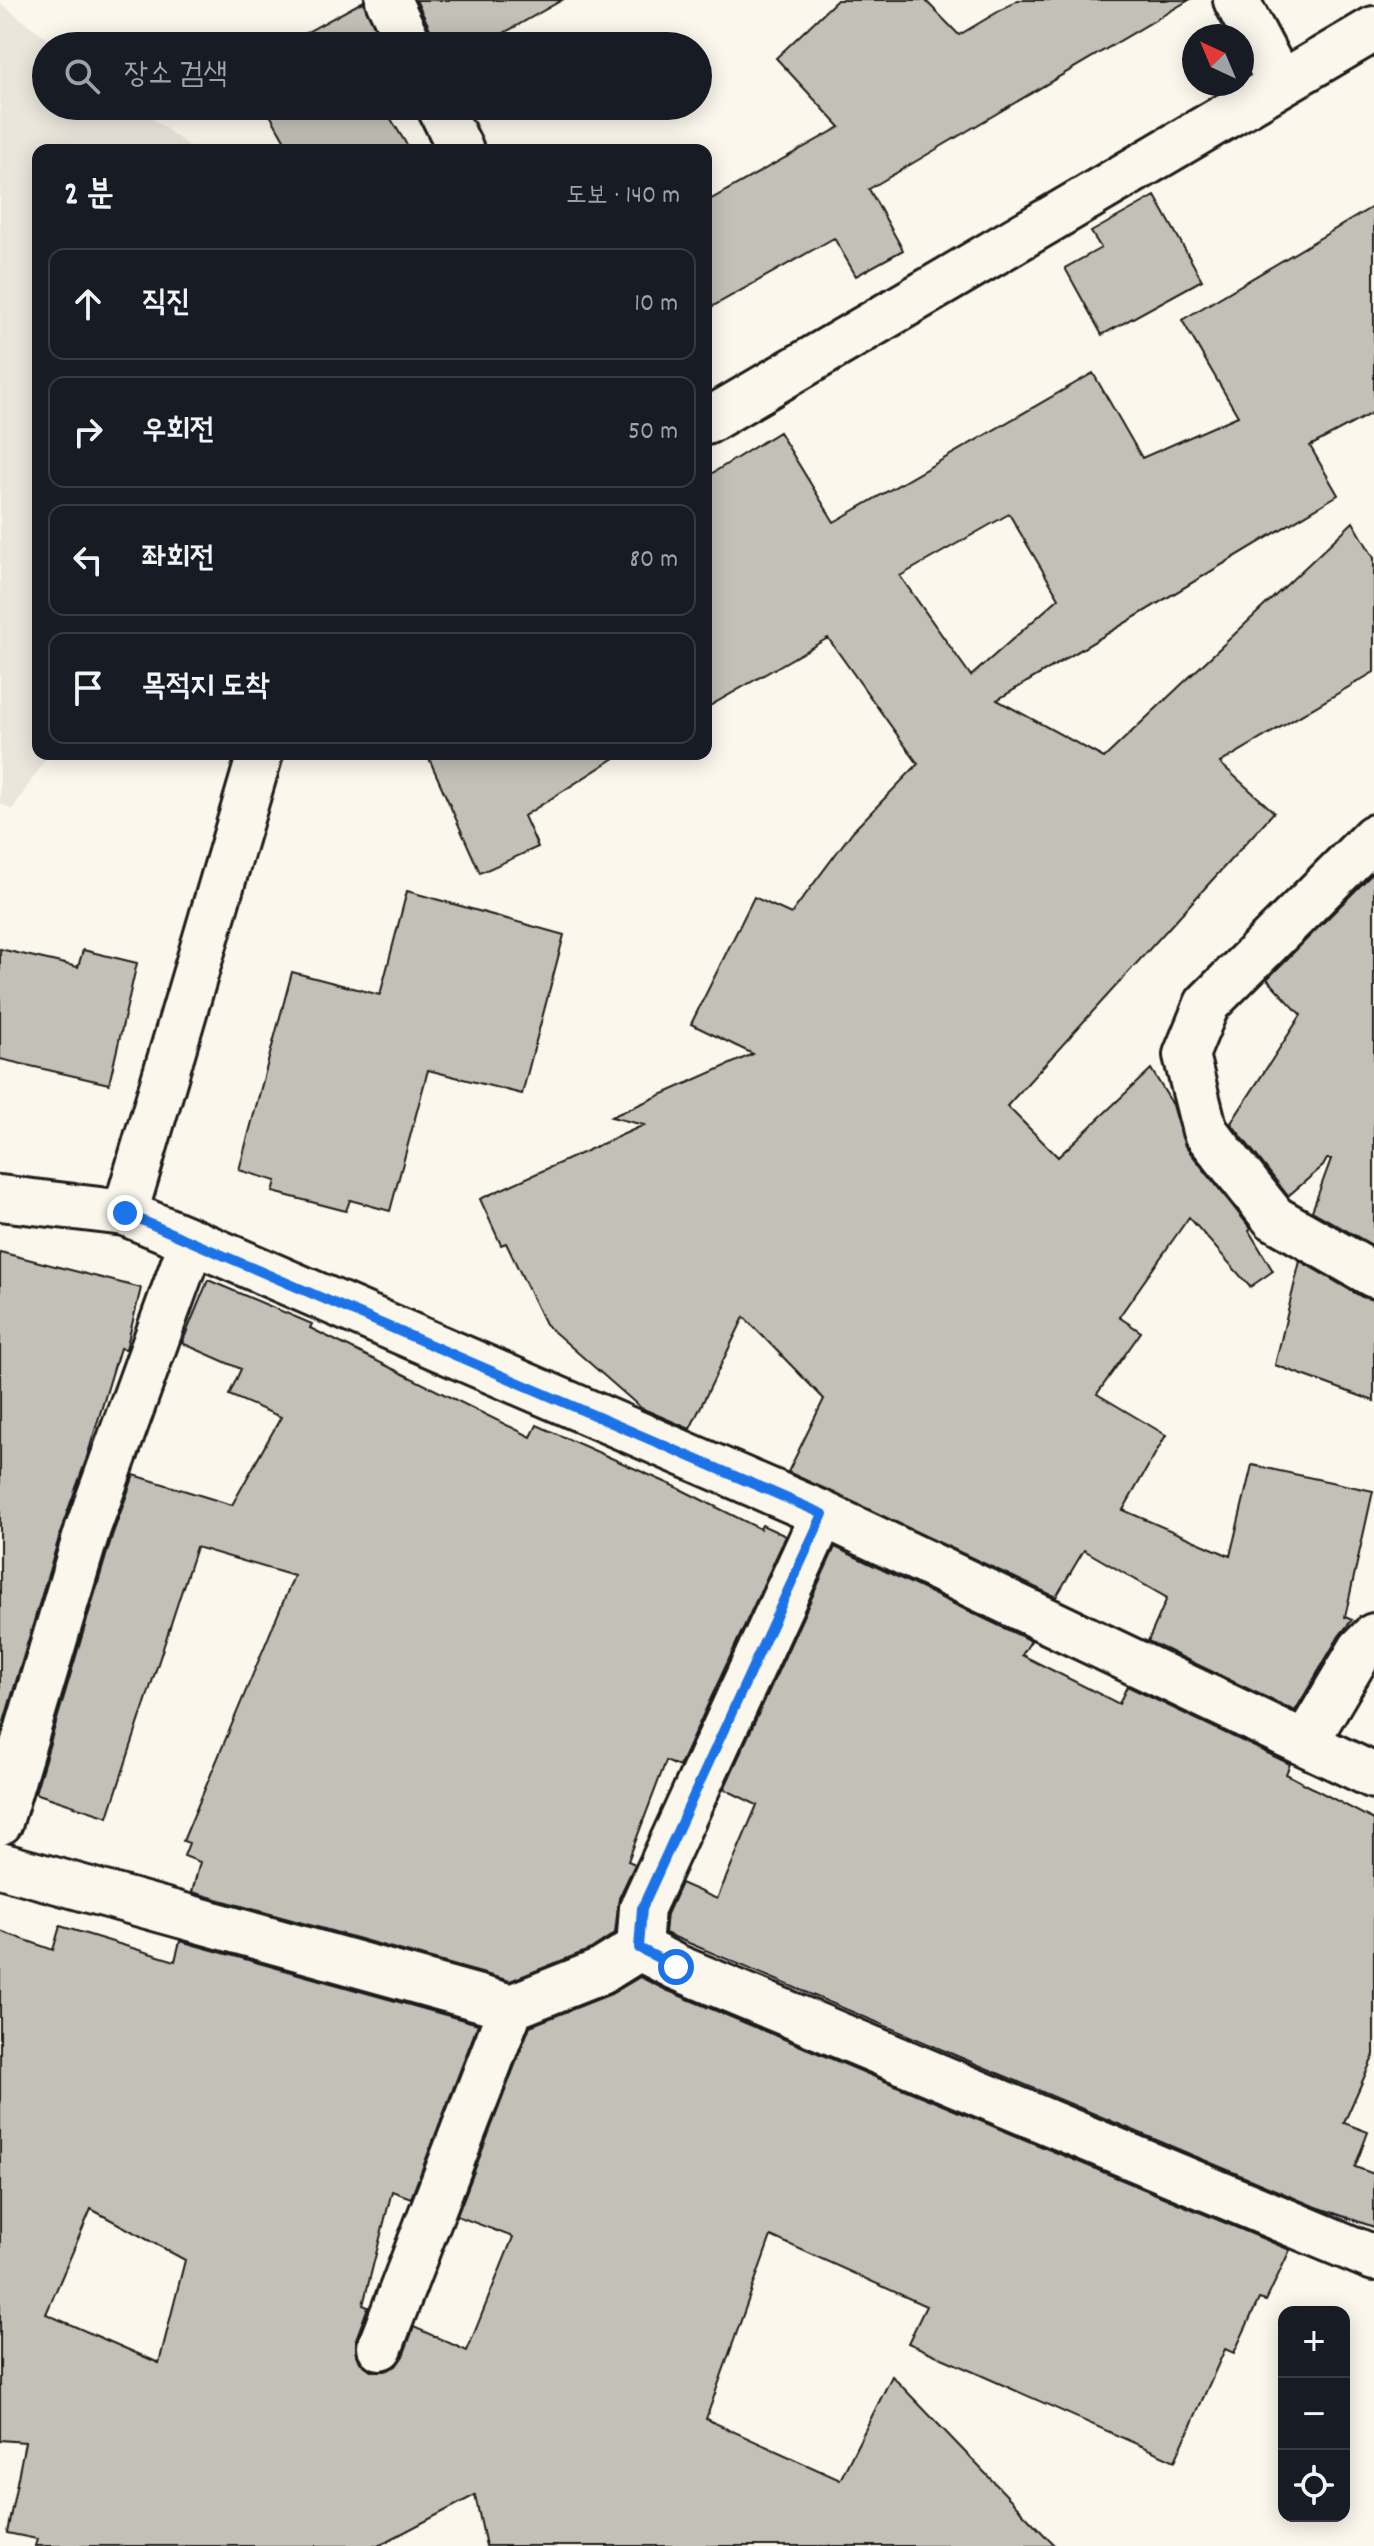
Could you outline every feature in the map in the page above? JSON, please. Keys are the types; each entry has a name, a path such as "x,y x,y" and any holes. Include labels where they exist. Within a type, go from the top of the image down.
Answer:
{"street":[{"path":"388,0 403,32"},
{"path":"1236,0 1280,83"},
{"path":"712,418 1374,29"},
{"path":"446,120 458,144"},
{"path":"125,1213 258,760"},
{"path":"1374,837 1207,1004 1186,1055 1205,1131 1274,1218 1374,1275"},
{"path":"0,1198 125,1213 192,1241 823,1514 1374,1776"},
{"path":"0,1822 88,1528 192,1241"},
{"path":"639,1948 642,1908 823,1514"},
{"path":"1306,1742 1361,1649 1374,1636"},
{"path":"0,1865 511,2007 602,1971 639,1948"},
{"path":"639,1948 676,1967 1374,2258"},
{"path":"380,2347 511,2007"}],"shaded area":[{"path":"0,3 38,32 32,32 32,120 154,120 186,144 32,144 32,760 45,760 12,810 0,803"}],"building":[{"path":"416,0 562,0 506,32 432,32"},
{"path":"837,0 925,0 959,35 1018,0 1189,0 869,189 903,250 856,276 834,238 712,307 712,199 840,127 776,58"},
{"path":"364,1 376,32 307,32"},
{"path":"273,120 392,120 406,144 287,144"},
{"path":"1155,196 1202,280 1102,335 1065,268 1101,248 1091,232"},
{"path":"1374,206 1374,412 1310,446 1338,495 997,700 1104,758 1353,522 1374,558 1374,672 1220,763 1274,812 1007,1106 1058,1157 1151,1069 1173,1105 1185,1146 1251,1229 1249,1231 1273,1271 1250,1287 1189,1217 1119,1317 1141,1332 1097,1394 1166,1435 1123,1510 1230,1556 1252,1465 1373,1491 1345,1617 1352,1620 1339,1636 1295,1711 1148,1641 1167,1598 1084,1550 1056,1597 788,1472 824,1399 744,1317 690,1429 641,1408 545,1324 506,1243 501,1245 480,1199 644,1125 611,1117 753,1054 691,1024 754,897 791,914 853,831 918,764 828,638 712,705 712,473 779,432 834,522 1093,373 1142,458 1238,416 1182,320","holes":["1009,514 1059,598 971,676 900,576"]},
{"path":"430,760 612,760 524,816 538,847 480,873"},
{"path":"1374,872 1374,1246 1312,1211 1331,1159 1327,1159 1288,1196 1231,1123 1301,1015 1267,979"},
{"path":"407,891 564,935 522,1094 428,1070 390,1211 350,1200 346,1211 273,1192 276,1181 239,1170 292,972 380,995"},
{"path":"0,949 78,967 83,950 137,963 109,1084 0,1059"},
{"path":"0,1252 141,1288 126,1349 120,1348 0,1735"},
{"path":"1300,1261 1362,1297 1374,1300 1374,1401 1275,1365"},
{"path":"208,1280 312,1324 310,1328 531,1437 537,1425 674,1486 760,1529 762,1525 786,1536 679,1767 666,1761 628,1861 635,1864 619,1898 615,1933 591,1949 510,1981 192,1892 200,1862 184,1856 189,1843 183,1841 294,1576 196,1547 108,1817 35,1793 112,1536 134,1475 232,1505 281,1417 229,1395 241,1369 182,1343"},
{"path":"835,1547 1031,1641 1022,1655 1119,1704 1127,1686 1290,1764 1286,1774 1374,1820 1374,2055 1344,2123 1368,2132 1355,2167 1374,2174 1374,2227 1311,2205 665,1933 667,1914 681,1883 717,1899 757,1805 724,1789"},
{"path":"60,1926 175,1961 180,1941 478,2024 411,2198 392,2191 363,2305 368,2307 356,2339 360,2362 372,2371 385,2371 396,2366 414,2327 467,2351 513,2237 457,2216 530,2026 611,1994 640,1977 1290,2250 1266,2301 1259,2299 1234,2353 1225,2349 1175,2461 908,2343 926,2306 771,2236 706,2419 840,2480 892,2376 1055,2546 486,2546 475,2495 378,2546 35,2546 37,2539 7,2533 25,2442 0,2440 0,1931 53,1950","holes":["91,2209 185,2260 159,2363 46,2314"]}],"route":[{"path":"125,1213 823,1514 642,1908 639,1948 676,1967"}]}
